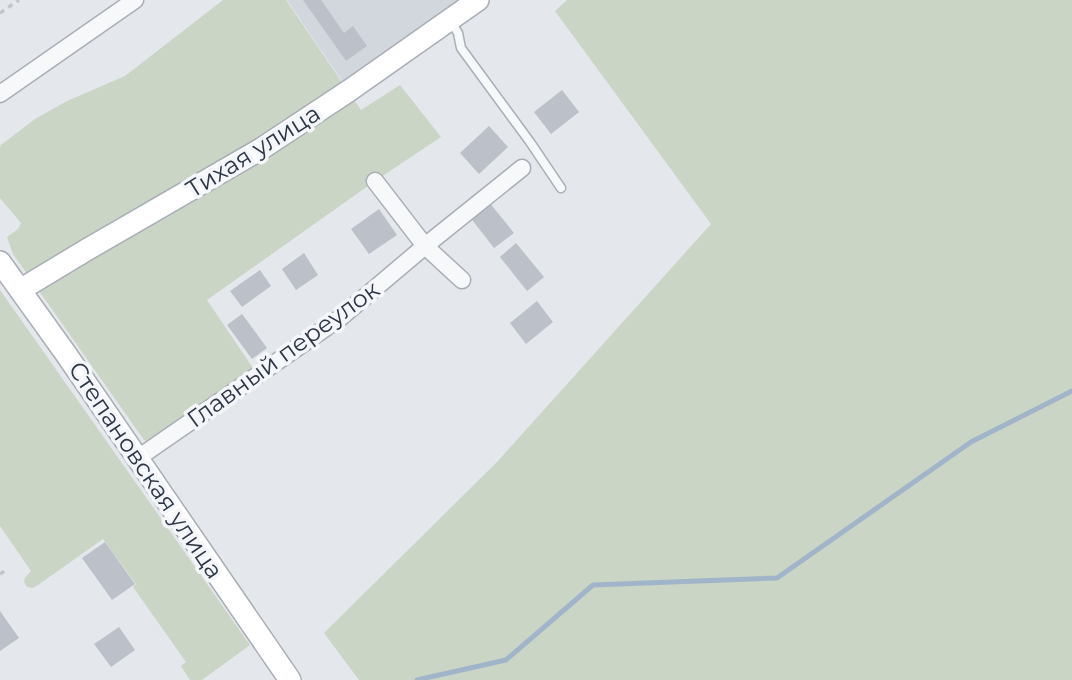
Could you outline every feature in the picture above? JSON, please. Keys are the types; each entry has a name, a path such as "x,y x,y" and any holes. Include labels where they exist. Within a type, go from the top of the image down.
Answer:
{"street":[{"path":"0,94 135,0"},
{"name":"Тихая улица","path":"20,290 261,149 478,0"},
{"name":"Главный переулок","path":"138,458 340,318 523,168"},
{"path":"375,181 425,246 462,280"},
{"name":"Степановская улица","path":"0,261 290,680"}],"lane":[{"path":"450,20 458,33 461,48 561,188"}],"path":[{"path":"0,13 19,0"},
{"path":"0,574 6,570"}],"shaded area":[{"path":"287,0 461,0 345,85"}],"green space":[{"path":"223,0 286,0 361,110 400,85 441,137 207,300 255,371 156,445 144,440 13,254 7,237 18,229 21,223 0,198 0,148 35,119 67,101 125,76"},
{"path":"567,0 1072,0 1072,680 359,680 324,633 497,462 711,224 555,11"},
{"path":"0,290 250,645 202,680 190,680 181,666 186,662 133,587 136,584 103,539 33,588 27,587 24,582 31,571 0,526"}],"building":[{"path":"303,0 321,0 344,33 353,26 367,46 346,61"},
{"path":"562,90 579,112 551,134 534,112"},
{"path":"489,126 508,147 479,174 460,153"},
{"path":"489,202 514,233 494,248 470,217"},
{"path":"379,209 397,235 369,254 351,229"},
{"path":"516,243 544,277 527,291 500,257"},
{"path":"304,253 318,275 296,290 282,269"},
{"path":"260,270 271,286 242,307 230,291"},
{"path":"537,301 553,322 526,344 510,323"},
{"path":"242,314 267,348 252,359 227,325"},
{"path":"105,542 135,584 112,600 82,558"},
{"path":"0,611 19,638 0,651"},
{"path":"119,627 135,650 111,667 94,644"}],"waterway":[{"path":"417,680 506,660 593,585 777,578 971,442 1072,391"}]}
